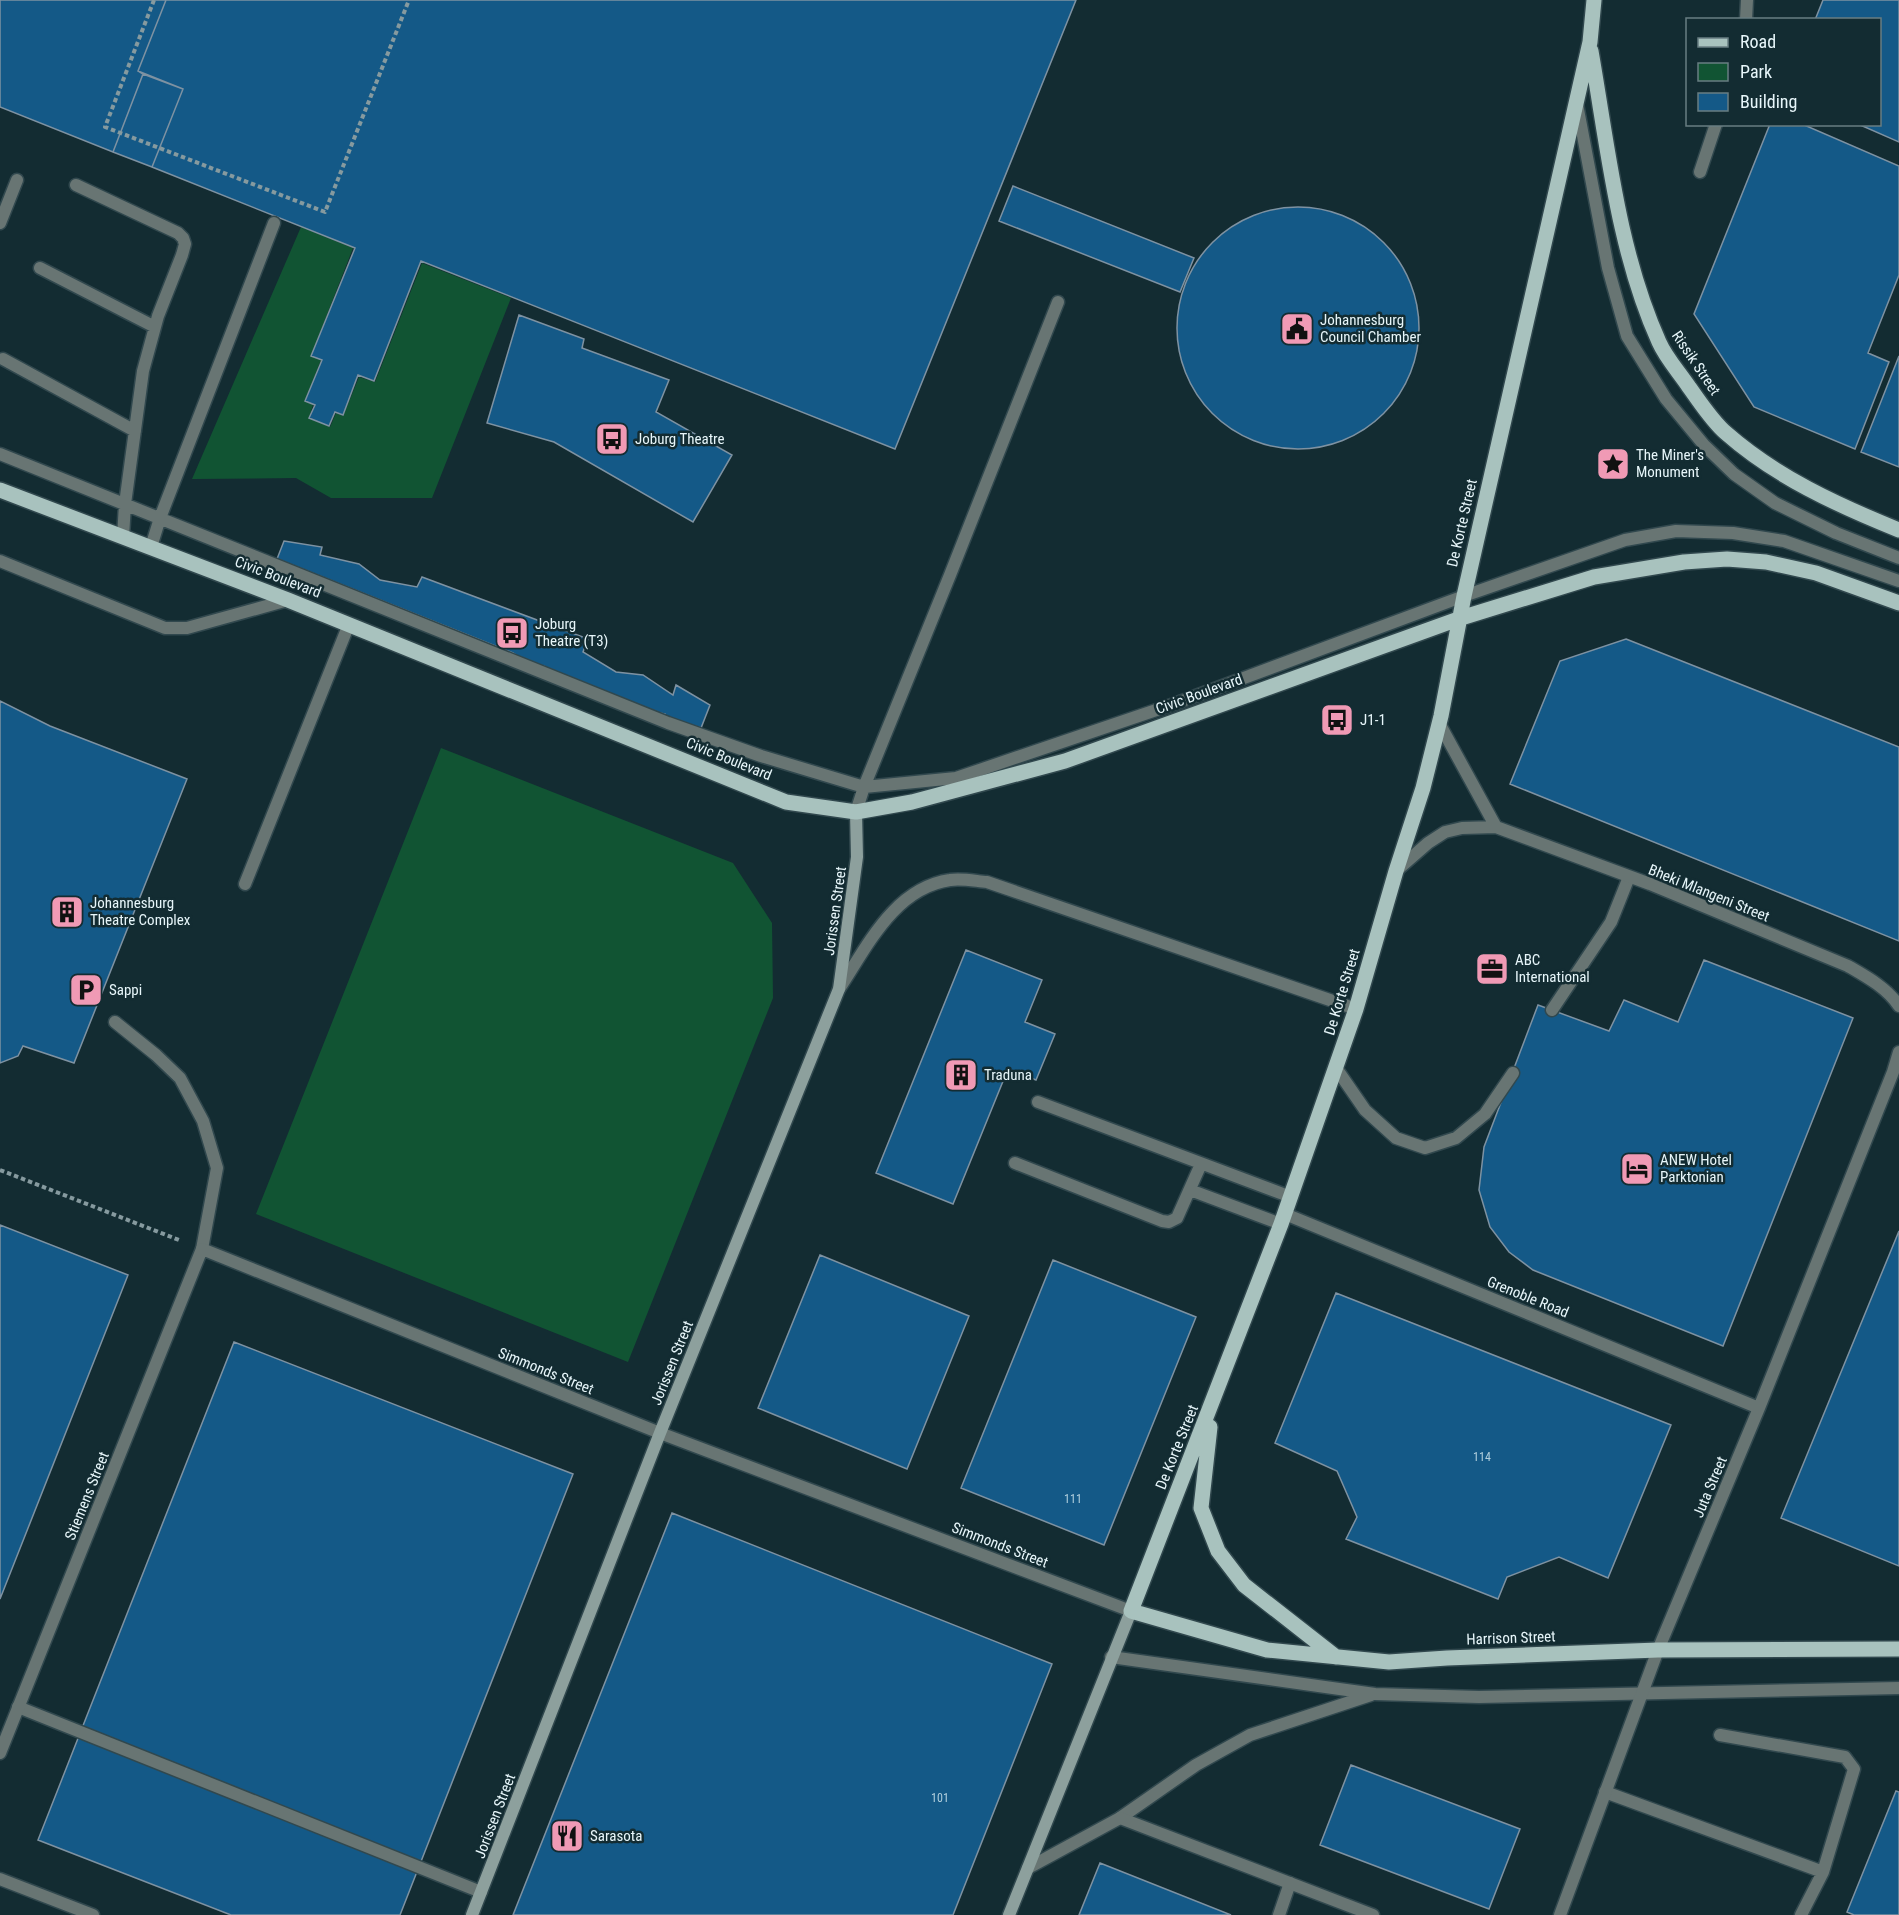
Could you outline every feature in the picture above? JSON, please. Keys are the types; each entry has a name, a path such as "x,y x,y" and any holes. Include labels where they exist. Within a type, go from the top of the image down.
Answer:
{"main road":[{"path":"1590,42 1594,0"},
{"name":"De Korte Street","path":"1009,1915 1212,1406 1291,1197 1356,1009 1396,871 1423,789 1439,723 1464,596 1590,42"},
{"name":"Rissik Street","path":"1590,42 1614,189 1635,279 1660,344 1699,401 1724,432 1748,451 1798,485 1899,530"},
{"name":"Civic Boulevard","path":"0,490 349,624 786,802 856,812 912,802 1065,761 1461,618"},
{"path":"1461,618 1594,577 1684,562 1726,559 1766,562 1816,573 1899,603"},
{"name":"Jorissen Street","path":"472,1915 660,1433 839,989 857,857 856,812"},
{"path":"1212,1406 1201,1508 1218,1551 1244,1586 1336,1657"},
{"name":"Harrison Street","path":"1131,1611 1267,1650 1389,1662 1658,1650 1899,1649"}],"street":[{"path":"1746,18 1747,0"},
{"path":"1576,100 1608,268 1627,336 1666,399 1704,445 1734,474 1775,503 1836,533 1899,558"},
{"path":"1700,172 1715,126"},
{"path":"0,223 17,180"},
{"path":"76,185 178,233 183,238 184,244 155,327 143,371 125,504 123,537"},
{"path":"151,547 160,518 274,223"},
{"path":"40,268 155,327"},
{"path":"856,812 1058,302"},
{"path":"3,359 135,431"},
{"path":"0,454 668,723 761,756 864,787 956,778 1174,704 1464,596 1625,540 1676,531 1733,533 1784,541 1899,581"},
{"path":"0,561 165,628 187,628 288,600"},
{"path":"245,884 349,624"},
{"path":"1439,723 1496,827"},
{"name":"Bheki Mlangeni Street","path":"1396,871 1428,843 1445,832 1462,828 1496,827 1629,877 1848,966 1877,984 1895,999 1899,1006"},
{"path":"1552,1010 1611,922 1629,877"},
{"path":"839,989 887,918 917,890 950,880 959,880 987,882 1356,1009"},
{"path":"115,1022 180,1078 203,1121 218,1168 202,1249"},
{"name":"Juta Street","path":"1560,1915 1658,1650 1759,1408 1899,1052"},
{"path":"1336,1068 1365,1110 1396,1138 1425,1148 1456,1138 1485,1114 1512,1073"},
{"path":"1038,1102 1291,1197"},
{"path":"1015,1163 1169,1222 1177,1218 1201,1164"},
{"name":"Grenoble Road","path":"1190,1190 1283,1219 1759,1408"},
{"name":"Simmonds Street","path":"202,1249 660,1433 1131,1611"},
{"name":"Stiemens Street","path":"0,1753 202,1249"},
{"path":"1111,1657 1375,1694 1479,1697 1899,1688"},
{"path":"1028,1868 1120,1818 1196,1765 1250,1735 1375,1694"},
{"path":"18,1707 481,1892"},
{"path":"1720,1735 1845,1757 1854,1768 1823,1872 1802,1915"},
{"path":"1605,1792 1823,1872"},
{"path":"1120,1818 1373,1915"},
{"path":"0,1879 93,1915"},
{"path":"1279,1915 1290,1883"}],"path":[{"path":"154,0 105,127 325,212 408,0"},
{"path":"0,1170 202,1249"}],"green space":[{"path":"301,227 353,248 311,356 321,360 305,401 313,405 309,418 330,427 336,413 343,416 359,377 375,382 422,263 511,298 432,498 331,498 296,478 192,479"},
{"path":"441,748 733,863 772,923 773,998 628,1362 256,1214"}],"building":[{"path":"0,0 166,0 138,71 143,74 113,152 0,107"},
{"path":"166,0 1076,0 895,449 421,261 374,381 358,375 343,415 335,412 329,426 309,418 315,405 305,401 322,360 311,356 355,248 152,167 183,89 138,71"},
{"path":"1823,0 1899,0 1899,142 1863,126 1881,126 1881,18 1816,18"},
{"path":"143,74 183,89 152,167 113,152"},
{"path":"1769,126 1807,126 1899,166 1899,275 1868,353 1889,362 1855,449 1754,407 1694,314"},
{"path":"1013,186 1194,258 1180,292 999,221"},
{"path":"1298,207 1322,209 1344,216 1365,227 1384,242 1399,261 1410,282 1417,304 1419,328 1417,352 1410,374 1399,395 1384,414 1365,429 1344,440 1322,447 1298,449 1274,447 1252,440 1231,429 1212,414 1197,395 1186,374 1179,352 1177,328 1179,304 1186,282 1197,261 1212,242 1231,227 1252,216 1274,209"},
{"path":"519,315 584,339 582,348 669,380 656,412 732,455 693,522 554,442 487,423"},
{"path":"1899,356 1899,467 1861,452"},
{"name":"Joburg Theatre (T3)","path":"284,541 322,547 320,555 359,564 380,580 417,587 422,577 588,639 583,652 616,672 643,675 673,695 676,685 710,705 701,728 664,717 665,714 632,707 610,693 571,684 544,666 531,665 513,653 277,559"},
{"path":"1626,639 1899,747 1899,941 1510,784 1560,661"},
{"name":"Johannesburg Theatre Complex","path":"0,701 50,726 187,779 74,1063 23,1046 18,1056 0,1063"},
{"name":"Traduna","path":"966,950 1042,980 1025,1022 1055,1034 1036,1080 1008,1069 953,1204 876,1173"},
{"name":"ANEW Hotel Parktonian","path":"1704,960 1853,1018 1723,1346 1533,1270 1509,1252 1490,1227 1479,1190 1484,1147 1538,1005 1609,1031 1624,1000 1678,1022"},
{"path":"0,1225 128,1275 0,1599"},
{"path":"1899,1231 1899,1566 1781,1518"},
{"path":"820,1255 969,1316 907,1469 758,1408"},
{"path":"1053,1260 1196,1317 1104,1545 961,1488"},
{"path":"1336,1293 1671,1425 1608,1578 1559,1557 1507,1577 1498,1599 1346,1539 1357,1517 1337,1471 1275,1443"},
{"path":"234,1342 573,1474 400,1915 231,1915 38,1840"},
{"path":"672,1513 1052,1664 953,1915 513,1915"},
{"path":"1351,1765 1520,1829 1489,1909 1320,1845"},
{"path":"1896,1791 1899,1792 1899,1915 1854,1915 1847,1912"},
{"path":"1100,1863 1231,1915 1079,1915"}],"place":[{"name":"Johannesburg Council Chamber","path":"1297,329"},
{"name":"Joburg Theatre","path":"612,439"},
{"name":"The Miner's Monument","path":"1613,464"},
{"name":"Joburg Theatre (T3)","path":"512,633"},
{"name":"J1-1","path":"1337,720"},
{"name":"Johannesburg Theatre Complex","path":"67,912"},
{"name":"ABC International","path":"1492,969"},
{"name":"Sappi","path":"86,990"},
{"name":"Traduna","path":"961,1075"},
{"name":"ANEW Hotel Parktonian","path":"1637,1169"},
{"name":"Sarasota","path":"567,1836"}]}
